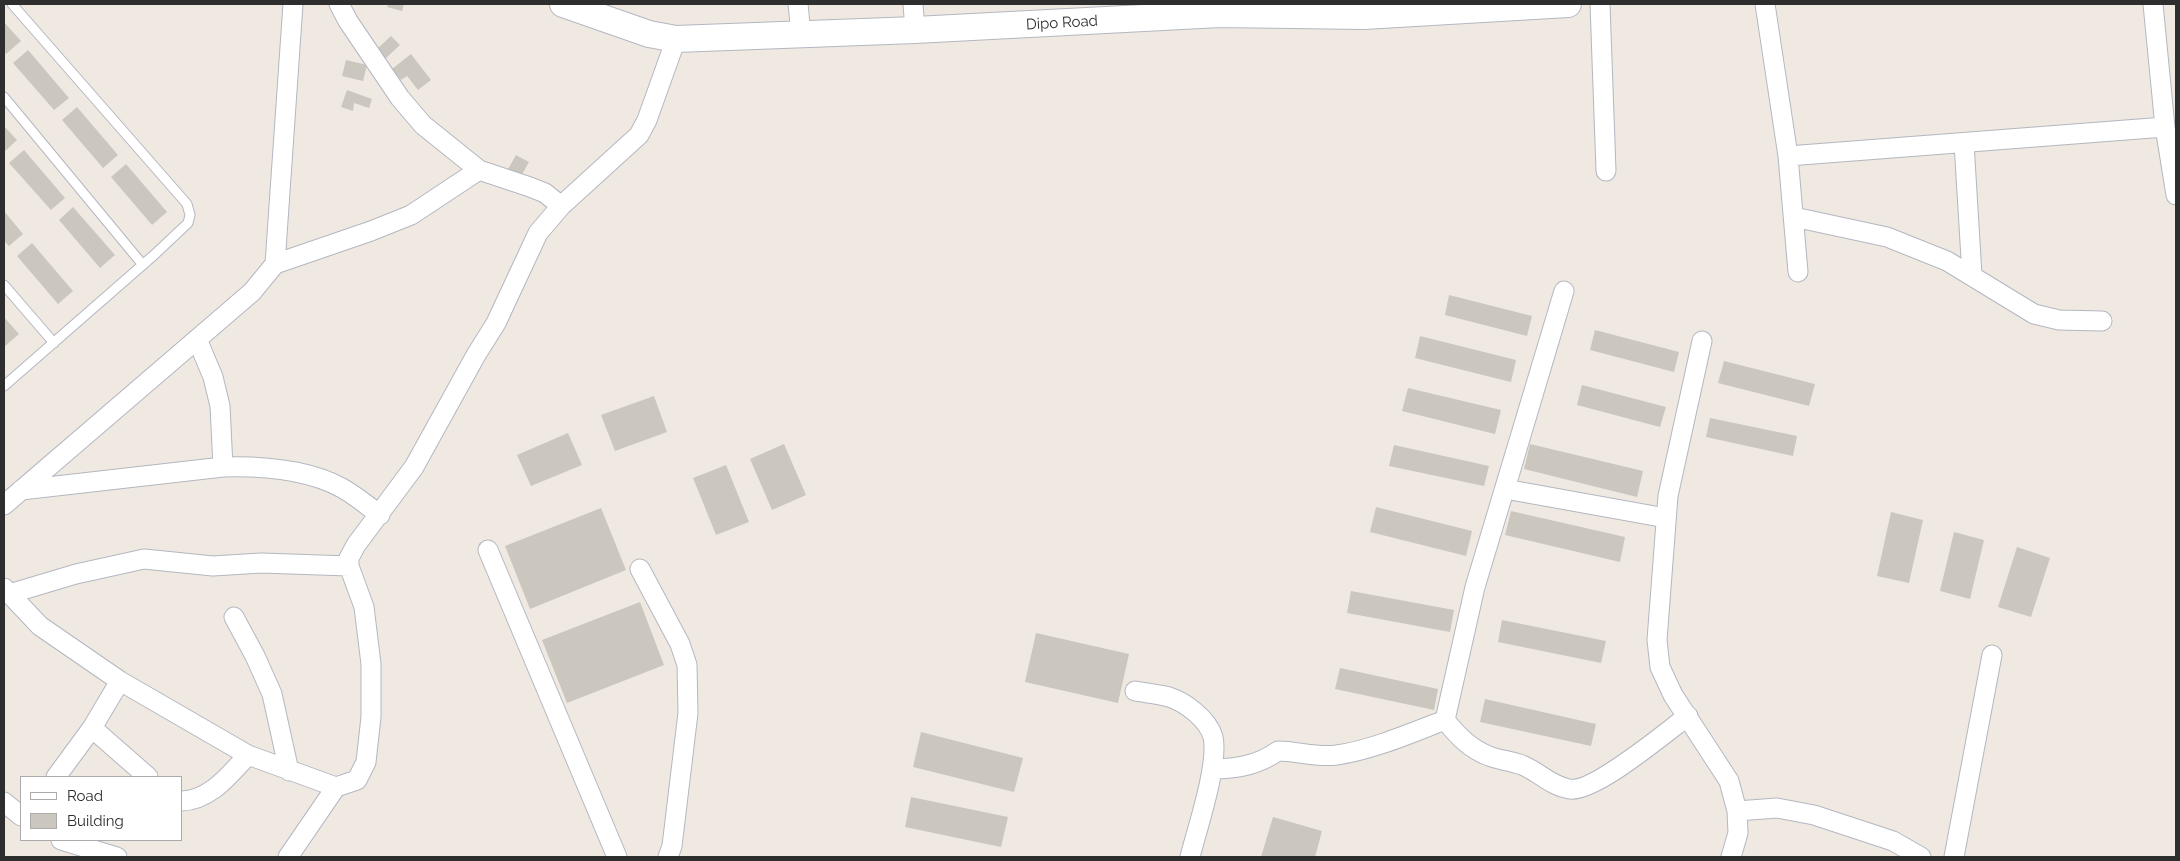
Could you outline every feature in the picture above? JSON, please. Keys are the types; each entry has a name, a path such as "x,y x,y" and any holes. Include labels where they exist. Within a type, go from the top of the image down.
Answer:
{"main road":[{"name":"Dipo Road","path":"573,8 649,34 676,39 915,30 1220,14 1568,4"}],"street":[{"path":"275,264 293,4"},
{"path":"339,4 348,21 400,98 423,125 479,170 545,193 560,206"},
{"path":"798,4 801,34"},
{"path":"913,4 915,30"},
{"path":"1600,4 1606,171"},
{"path":"1764,4 1788,156 1798,272"},
{"path":"2153,4 2165,127 2176,195"},
{"path":"288,857 336,787 357,780 366,762 371,717 371,664 364,607 349,558 356,545 414,467 476,355 496,323 538,233 560,206 639,135 647,120 676,39"},
{"path":"1788,156 2165,127"},
{"path":"1964,143 1972,275"},
{"path":"4,505 252,292 275,264 411,215 479,170"},
{"path":"1794,217 1888,237 1947,261 2034,314 2059,320 2102,321"},
{"path":"1445,720 1476,587 1505,489 1564,291 1548,348 1505,489"},
{"path":"197,339 213,377 220,406 223,467"},
{"path":"1702,341 1668,496 1657,640 1660,667 1673,695 1730,781 1737,811 1738,833 1731,857"},
{"path":"21,490 223,467 264,466 313,477 342,488 380,515"},
{"path":"1505,489 1666,518"},
{"path":"488,550 617,857"},
{"path":"6,591 144,559 213,566 261,563 350,566"},
{"path":"640,569 680,644 687,665 688,713 686,738 672,846 668,857"},
{"path":"6,591 40,626 120,681 248,756 336,787"},
{"path":"234,617 255,656 272,694 290,770"},
{"path":"1954,857 1992,655"},
{"path":"57,776 92,728 120,681"},
{"path":"1135,691 1168,697 1185,705 1198,715 1213,737 1212,769 1190,857"},
{"path":"1445,720 1466,744 1487,755 1522,766 1547,781 1568,789 1578,790 1594,784 1606,776 1688,716"},
{"path":"1212,769 1234,769 1254,764 1267,759 1278,751 1308,756 1337,755 1394,740 1445,720"},
{"path":"92,728 147,776"},
{"path":"182,801 190,801 201,797 216,788 248,756"},
{"path":"4,802 20,815"},
{"path":"1737,811 1777,808 1814,815 1893,841 1921,857"},
{"path":"64,841 117,857"}],"lane":[{"path":"4,386 143,265 188,223 190,214 187,204 12,4"},
{"path":"4,97 143,265"},
{"path":"4,285 54,342"}],"building":[{"path":"388,4 404,4 402,11 387,7"},
{"path":"4,22 21,41 6,54 4,51"},
{"path":"391,36 400,45 385,59 376,50"},
{"path":"28,50 69,98 54,110 13,63"},
{"path":"411,54 431,80 418,90 407,76 401,80 392,69"},
{"path":"346,60 367,65 363,81 342,76"},
{"path":"347,90 372,99 369,108 354,103 353,111 341,107"},
{"path":"77,107 118,155 103,168 62,120"},
{"path":"4,126 17,140 4,152"},
{"path":"24,150 65,198 51,210 9,163"},
{"path":"516,155 529,162 520,178 507,171"},
{"path":"126,164 167,212 152,225 111,177"},
{"path":"73,207 115,255 100,268 59,220"},
{"path":"4,211 23,234 9,246 4,241"},
{"path":"32,243 73,291 58,304 17,256"},
{"path":"1449,295 1532,316 1527,336 1445,315"},
{"path":"4,317 19,334 4,347"},
{"path":"1595,330 1679,352 1674,372 1590,350"},
{"path":"1420,336 1516,360 1511,382 1415,358"},
{"path":"1724,361 1815,384 1809,406 1718,383"},
{"path":"1582,385 1666,407 1660,427 1577,405"},
{"path":"1408,388 1501,410 1495,434 1402,411"},
{"path":"654,396 667,432 615,451 601,415"},
{"path":"1710,418 1797,436 1793,456 1706,437"},
{"path":"568,433 582,465 531,486 517,455"},
{"path":"784,444 806,495 772,510 750,459"},
{"path":"1530,444 1643,471 1637,497 1524,469"},
{"path":"1394,445 1489,466 1484,486 1389,466"},
{"path":"726,465 749,522 716,535 693,478"},
{"path":"1376,507 1472,531 1466,556 1370,532"},
{"path":"601,508 626,570 530,609 505,546"},
{"path":"1511,511 1625,537 1620,562 1505,535"},
{"path":"1891,512 1923,520 1909,583 1877,576"},
{"path":"1954,532 1984,540 1970,599 1940,591"},
{"path":"2017,547 2050,558 2031,617 1998,607"},
{"path":"1351,591 1454,610 1450,632 1347,613"},
{"path":"640,602 664,665 567,703 542,640"},
{"path":"1502,620 1606,641 1601,663 1498,642"},
{"path":"1036,633 1129,654 1118,703 1025,682"},
{"path":"1340,668 1438,689 1434,710 1335,689"},
{"path":"1485,699 1596,724 1591,746 1480,722"},
{"path":"921,732 1023,758 1014,792 913,767"},
{"path":"911,797 1008,817 1001,847 905,827"},
{"path":"1273,817 1322,831 1315,857 1261,857"}]}
